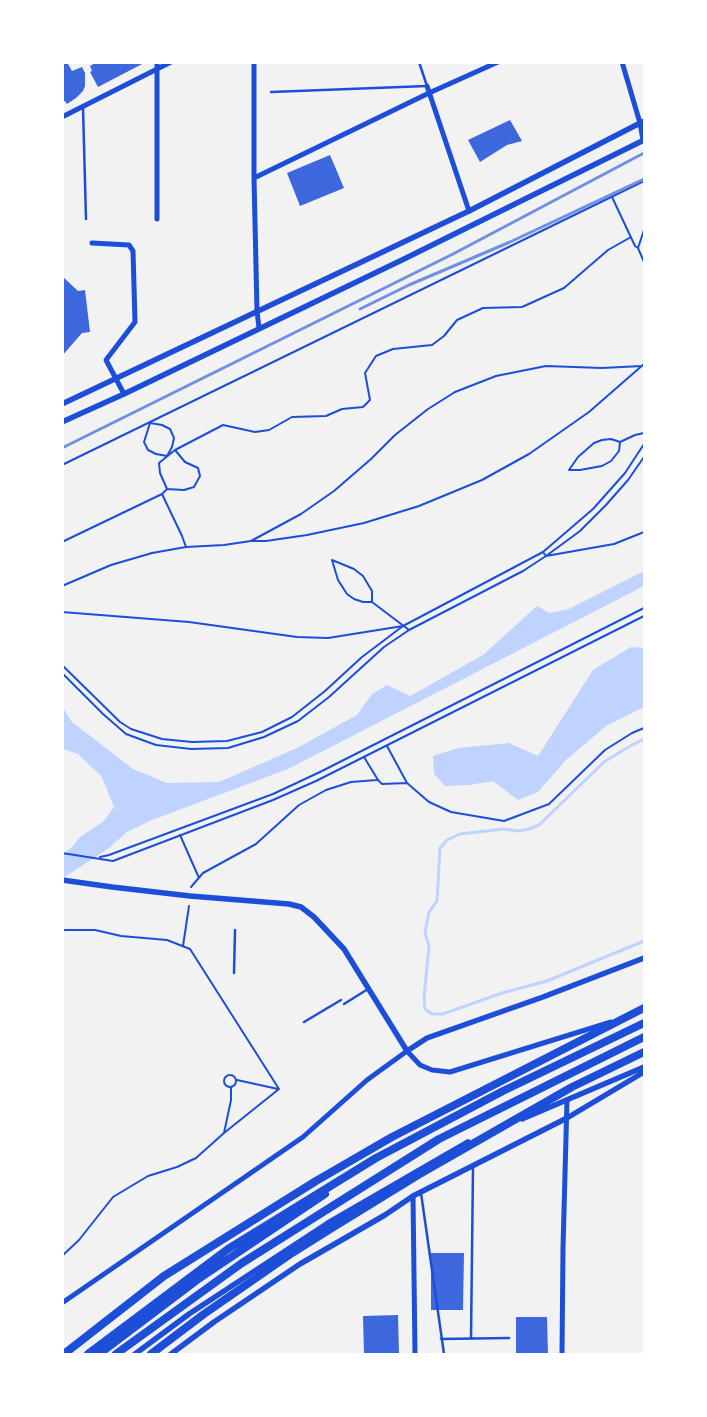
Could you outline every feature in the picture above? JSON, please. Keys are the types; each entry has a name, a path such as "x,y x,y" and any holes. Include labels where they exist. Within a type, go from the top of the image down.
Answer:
{"highway":[{"path":"64,1354 164,1276 288,1198 392,1136 644,1010"},
{"path":"88,1354 228,1249 376,1158 503,1091 644,1023"},
{"path":"116,1354 242,1263 440,1139 644,1037"},
{"path":"151,1354 204,1314 292,1253 418,1175 572,1087 644,1052"},
{"path":"99,1354 260,1238 364,1170 412,1135 436,1114"}],"street":[{"path":"157,62 157,220"},
{"path":"62,117 171,62"},
{"path":"254,62 254,178 259,328"},
{"path":"254,178 498,62"},
{"path":"62,422 474,225 644,140 642,122 622,62"},
{"path":"427,86 470,211"},
{"path":"62,404 470,211 642,122"},
{"path":"92,243 129,245 133,251 135,322 106,360 124,394"},
{"path":"64,880 190,896 290,904 301,907 314,917 344,949 407,1051 420,1065 432,1070 450,1072 644,1010"},
{"path":"62,1303 303,1137 367,1080 427,1038 543,997 644,958"},
{"path":"135,1354 189,1314 256,1269 382,1190 472,1140 644,1067"},
{"path":"171,1354 214,1322 300,1264 385,1215 413,1196 567,1118 644,1072"},
{"path":"562,1354 567,1100"},
{"path":"413,1196 415,1354"}],"lane":[{"path":"271,92 427,86 419,62"},
{"path":"83,108 86,219"},
{"path":"234,973 235,930"},
{"path":"344,1004 369,988"},
{"path":"304,1022 341,1000"},
{"path":"471,1338 473,1165"},
{"path":"421,1192 444,1354"},
{"path":"441,1339 509,1338"}],"path":[{"path":"62,465 644,181"},
{"path":"612,197 644,262"},
{"path":"638,248 644,230"},
{"path":"167,489 160,474 159,463 175,450 222,425 256,432 269,430 292,417 326,416 342,409 363,408 370,400 364,372 376,356 393,348 432,345 444,336 457,320 483,308 522,307 564,288 608,250 631,237"},
{"path":"251,541 301,514 334,492 395,435 428,409 455,392 496,376 546,366 602,368 643,365"},
{"path":"62,586 152,552 307,535 364,523 420,506 482,480 529,454 589,412 643,365"},
{"path":"150,423 144,442 148,450 167,456"},
{"path":"150,423 162,425 170,429 174,438 167,456"},
{"path":"620,442 619,451 611,461 602,466 569,470 578,457 594,443 611,439 620,442 644,433"},
{"path":"62,665 120,722 131,729 162,739 192,742 227,741 262,732 292,717 325,691 362,657 404,626 542,552 593,509 625,473 644,444"},
{"path":"62,542 162,494 167,489 184,490 194,487 200,476 198,468 185,462 175,450"},
{"path":"62,673 126,734 156,744 191,749 228,748 264,737 298,721 329,697 384,647 409,630 523,571 580,531 628,480 644,457"},
{"path":"162,494 186,547"},
{"path":"546,556 614,544 644,532"},
{"path":"542,552 546,556"},
{"path":"372,602 372,591 363,576 354,569 332,560 338,580 347,594 363,602 372,602 409,630"},
{"path":"99,858 109,856 273,794 644,608"},
{"path":"62,612 189,622 297,637 328,638 404,626"},
{"path":"62,853 112,861 273,800 387,746 644,616"},
{"path":"387,746 407,783 429,802 452,812 504,821 549,804 605,750 632,733 644,728"},
{"path":"364,757 382,784 407,783"},
{"path":"191,887 203,873 256,844 299,805 326,790 351,782 378,780"},
{"path":"180,835 199,878"},
{"path":"183,946 189,906"},
{"path":"62,931 95,930 121,936 167,940 190,949 279,1089"},
{"path":"224,1133 232,1100 230,1087 224,1081 227,1076 233,1075 236,1080 279,1089"},
{"path":"230,1087 234,1086 236,1080"},
{"path":"62,1256 79,1240 113,1197 148,1176 177,1167 196,1158 279,1089"}],"water":[{"path":"644,571 644,586 288,769 152,820 127,832 108,849 63,878 63,855 80,837 104,821 114,807 102,777 78,754 63,749 62,706 72,722 133,769 167,783 219,782 297,748 357,715 372,694 387,685 410,696 483,655 537,606 550,613 569,609"},
{"path":"631,647 644,648 644,707 606,726 566,760 538,792 518,800 493,781 445,786 434,774 433,756 458,748 509,743 538,756 593,670"}],"building":[{"path":"62,62 72,62 68,64 72,71 82,67 85,73 83,91 67,104 65,101 62,102"},
{"path":"97,62 146,62 98,87 90,72 92,71 90,66"},
{"path":"510,120 522,141 507,145 480,162 468,140"},
{"path":"330,155 344,188 300,206 287,173"},
{"path":"62,276 78,291 85,290 90,332 82,333 62,356"},
{"path":"431,1253 464,1253 463,1310 431,1310"},
{"path":"398,1315 399,1354 364,1354 363,1316"},
{"path":"516,1317 547,1317 548,1354 516,1354"}],"waterway":[{"path":"644,739 604,762 539,825 518,831 504,829 460,834 447,840 440,848 437,901 429,912 425,933 429,946 424,998 425,1009 432,1014 443,1014 502,993 547,981 644,941"}],"railway":[{"path":"62,448 453,254 644,153"},
{"path":"360,309 409,285 510,242 644,179"}]}
